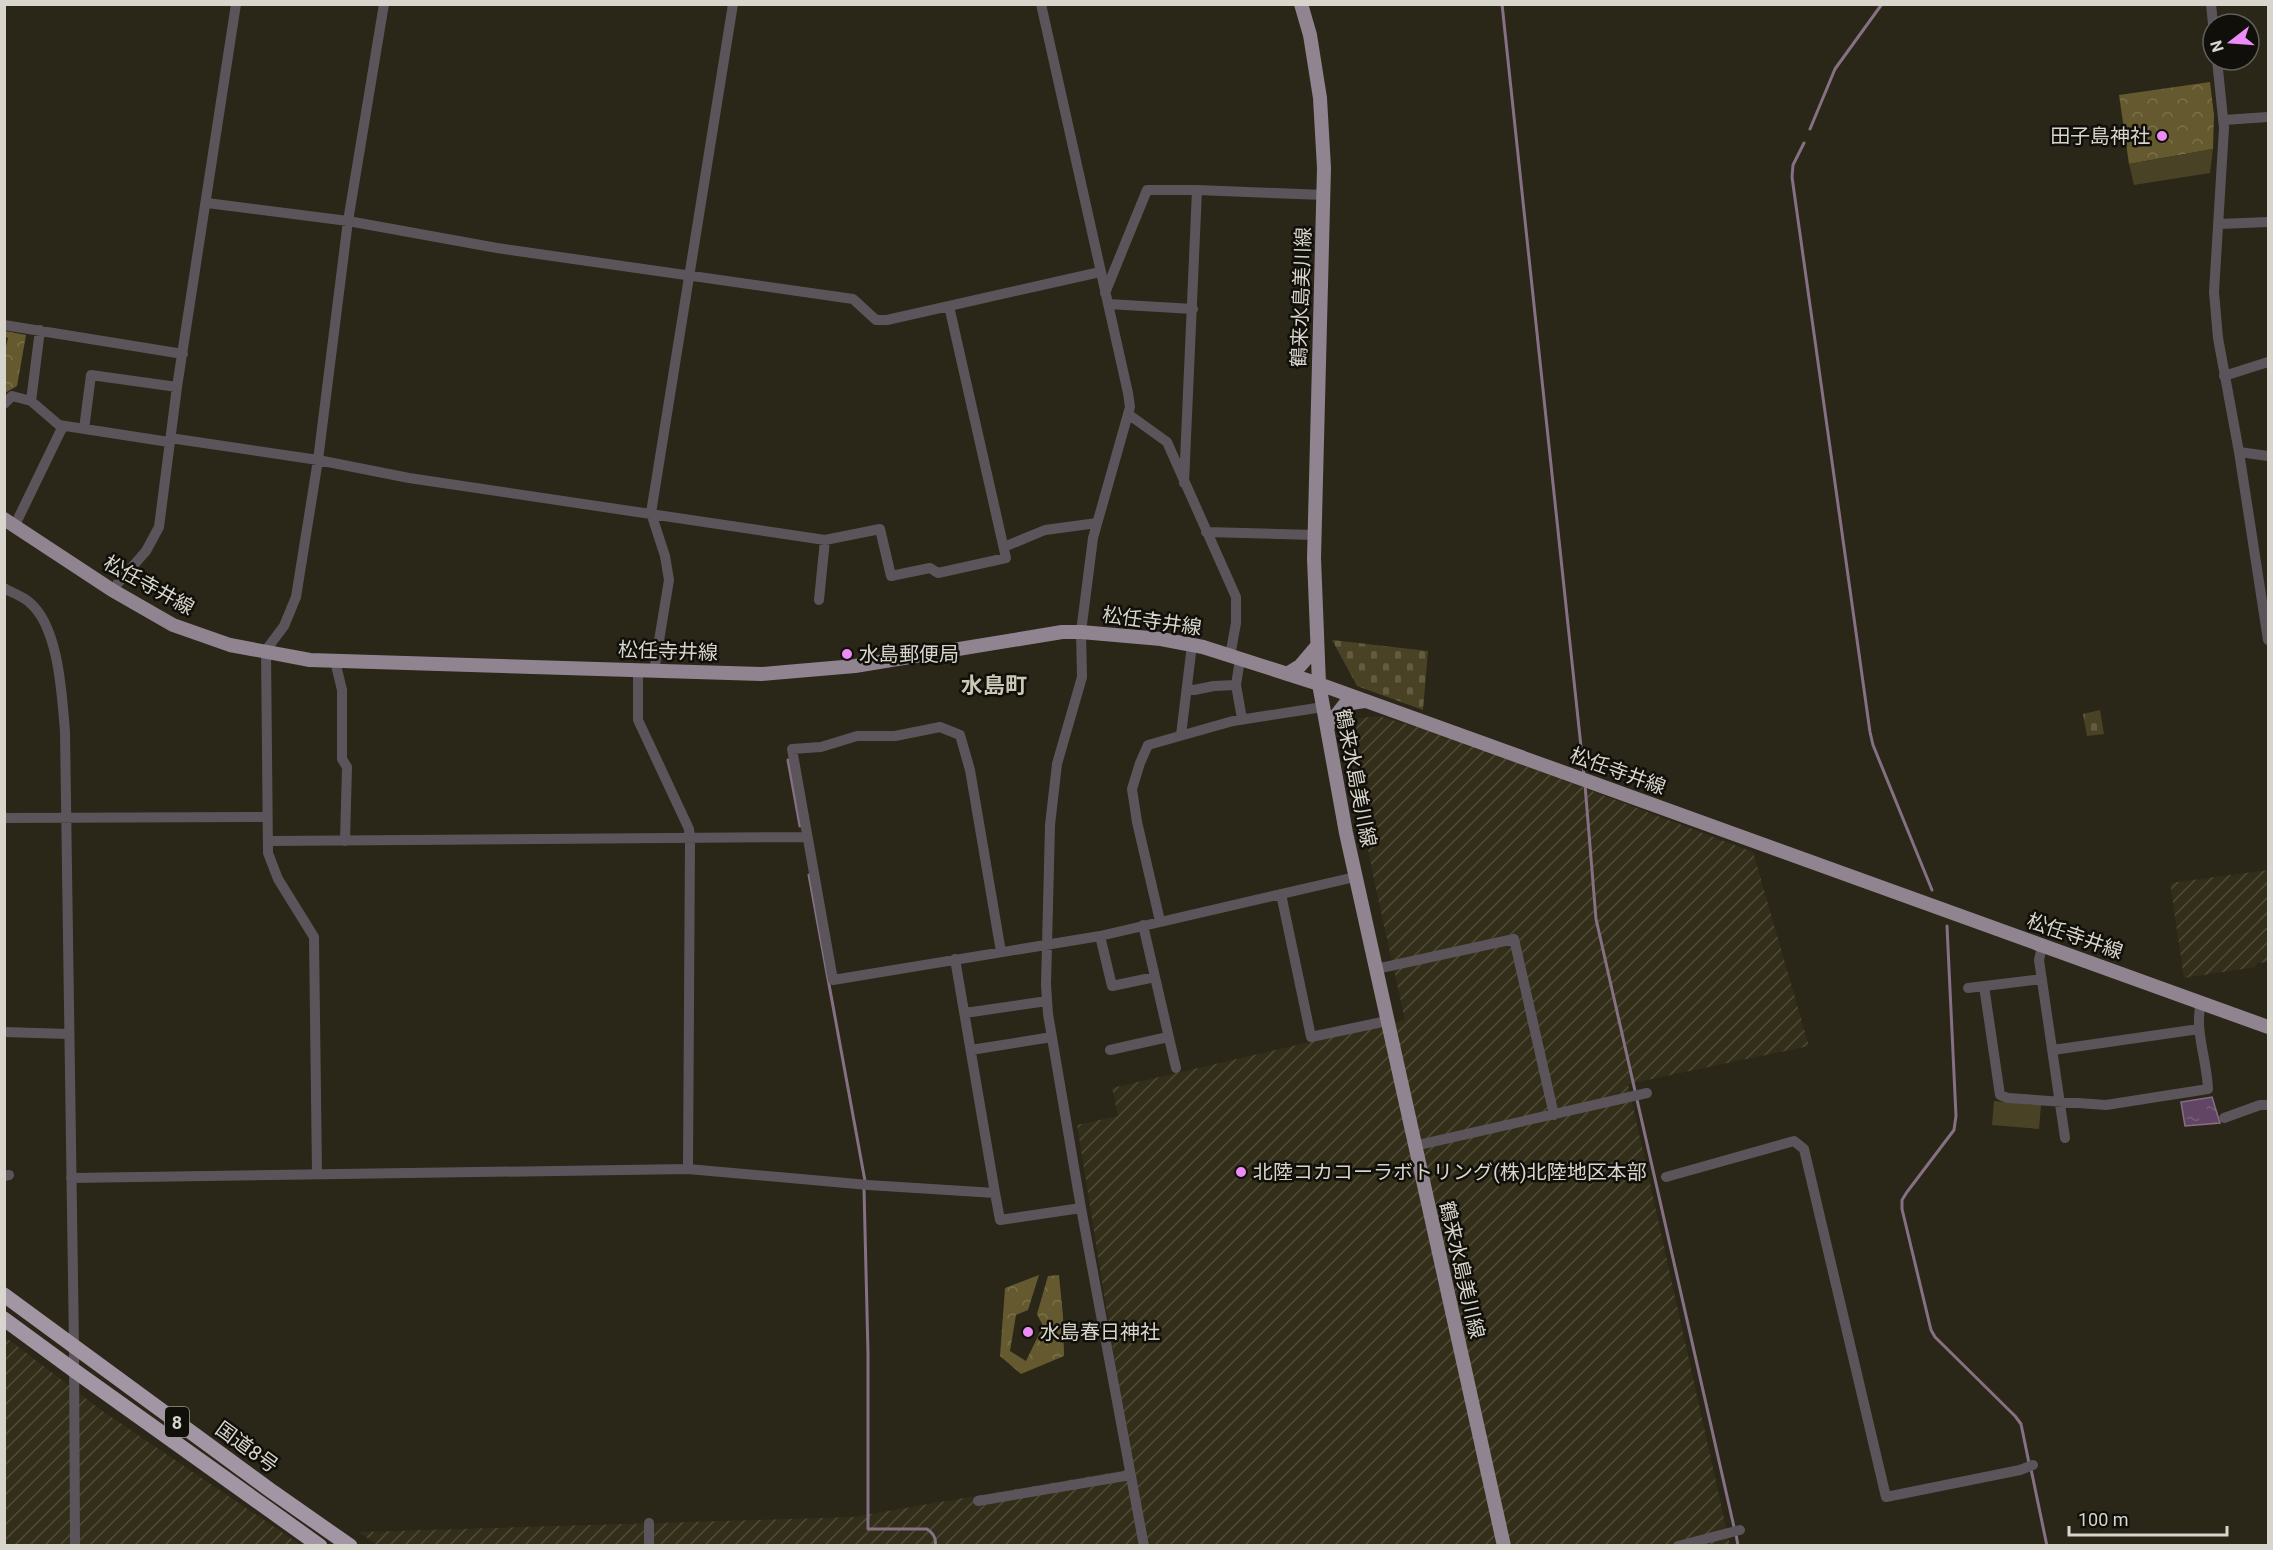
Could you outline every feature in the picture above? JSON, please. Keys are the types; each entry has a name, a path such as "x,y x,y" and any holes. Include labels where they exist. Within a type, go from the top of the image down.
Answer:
{"highway":[{"name":"国道8号","path":"4,1295 350,1545"},
{"name":"国道8号","path":"4,1318 320,1545"}],"main road":[{"name":"鶴来水島美川線","path":"1301,4 1310,35 1320,98 1324,168 1314,535 1319,684 1355,877 1504,1545"},
{"name":"松任寺井線","path":"8,522 112,590 173,625 230,645 310,660 761,674 855,666 1062,632 1121,634 1192,645 1319,684 2268,1027"},
{"path":"1287,674 1300,666 1317,646"},
{"path":"1327,727 1345,704 1366,701"}],"street":[{"path":"112,590 146,551 159,527 177,387 236,4"},
{"path":"317,1174 314,937 272,867 268,854 266,650 284,626 296,597 318,460 348,221 384,4"},
{"path":"654,671 669,580 662,547 651,513 733,4"},
{"path":"1041,4 1130,407 1097,523 1086,580 1081,632 1082,677 1060,750 1050,825 1047,1000 1081,1208 1144,1545"},
{"path":"2218,72 2224,120 2214,292 2218,338 2239,453 2268,640"},
{"path":"2224,120 2268,117"},
{"path":"1106,299 1148,190 1324,195"},
{"path":"1185,483 1197,190"},
{"path":"207,203 348,221 497,248 852,299 876,320 887,320 1100,272"},
{"path":"2218,224 2268,222"},
{"path":"1106,299 1193,309"},
{"path":"4,404 12,396 31,401 58,425 63,426 318,460 409,478 825,540 880,529 891,576 930,568 938,573 1006,558 948,306"},
{"path":"4,325 183,354"},
{"path":"31,401 40,330"},
{"path":"2224,376 2268,362"},
{"path":"84,429 91,375 177,387"},
{"path":"1128,414 1167,442 1236,597 1236,685 1242,719"},
{"path":"8,522 63,426"},
{"path":"2239,453 2268,456"},
{"path":"1004,547 1046,530 1097,523"},
{"path":"1206,532 1314,535"},
{"path":"819,600 825,540"},
{"path":"4,588 30,603 43,619 54,648 60,678 65,732 75,1371 75,1545"},
{"path":"1181,735 1192,645"},
{"path":"335,661 342,690 342,759 347,767 345,841"},
{"path":"638,669 638,720 689,829 688,1169"},
{"path":"1187,689 1236,685"},
{"path":"1160,921 1137,822 1132,789 1148,745 1242,719 1323,707"},
{"path":"1000,952 970,770 960,735 940,727 895,736 857,736 821,747 792,749 832,980 1100,936 1355,877"},
{"path":"4,818 267,817"},
{"path":"269,841 807,837"},
{"path":"1281,894 1311,1036 1387,1021"},
{"path":"1143,925 1176,1068"},
{"path":"1100,936 1112,986 1155,977"},
{"path":"1376,969 1514,939 1554,1114"},
{"path":"2042,946 2039,960 2065,1138"},
{"path":"955,959 1000,1220 1081,1208"},
{"path":"1968,988 2042,979"},
{"path":"1984,986 2000,1095 2008,1098 2061,1102 2106,1105 2208,1089 2198,1017 2201,1002"},
{"path":"965,1013 1047,1000"},
{"path":"2053,1050 2199,1029"},
{"path":"4,1032 69,1034"},
{"path":"971,1050 1052,1037"},
{"path":"1110,1050 1168,1037"},
{"path":"1414,1146 1640,1095"},
{"path":"2224,1118 2260,1105 2268,1105"},
{"path":"1666,1177 1794,1141 1804,1149 1886,1497 2020,1470 2029,1466"},
{"path":"71,1178 688,1169 868,1185 995,1193"},
{"path":"978,1501 1131,1475"},
{"path":"649,1522 649,1545"},
{"path":"1678,1545 1740,1530"}],"shaded area":[{"path":"1379,716 1447,736 1753,852 1809,1046 1628,1084 1730,1545 378,1546 359,1532 853,1517 1132,1469 1077,1125 1118,1116 1112,1088 1405,1020 1374,880 1343,720"},
{"path":"2268,870 2268,962 2257,963 2256,967 2184,978 2170,883"},
{"path":"4,1336 101,1410 301,1545 5,1545"}],"green space":[{"path":"2210,82 2214,115 2213,149 2129,164 2119,95"},
{"path":"2213,149 2210,173 2134,185 2129,164"},
{"path":"5,331 26,335 17,386 5,393 5,350 8,338 5,337"},
{"path":"1332,640 1428,651 1423,710 1357,686"},
{"path":"2100,710 2104,734 2087,736 2083,714"},
{"path":"1994,1101 2041,1105 2039,1129 1992,1125"},
{"path":"1039,1275 1028,1310 1016,1315 1010,1351 1026,1361 1043,1326 1037,1314 1048,1276 1059,1275 1064,1356 1021,1374 1000,1356 1005,1288"}],"water":[{"path":"2212,1097 2220,1123 2185,1126 2181,1102"}],"waterway":[{"path":"1502,4 1584,775"},
{"path":"1810,129 1835,69 1882,4"},
{"path":"1804,143 1793,165 1792,177 1870,732 1873,745 1932,890"},
{"path":"788,760 800,826"},
{"path":"1585,785 1596,919 1734,1527"},
{"path":"809,875 865,1181"},
{"path":"1947,926 1956,1116 1954,1130 1907,1192 1902,1200 1902,1209 1931,1330 1935,1337 2021,1424 2029,1463"},
{"path":"864,1189 868,1353 868,1529 927,1529 934,1536 935,1546"},
{"path":"2031,1469 2047,1546"},
{"path":"1736,1534 1738,1546"}],"place":[{"name":"田子島神社","path":"2162,136"},
{"name":"水島郵便局","path":"847,654"},
{"name":"北陸コカコーラボトリング(株)北陸地区本部","path":"1241,1172"},
{"name":"水島春日神社","path":"1028,1332"}],"district":[{"name":"水島町","path":"994,685"}]}
